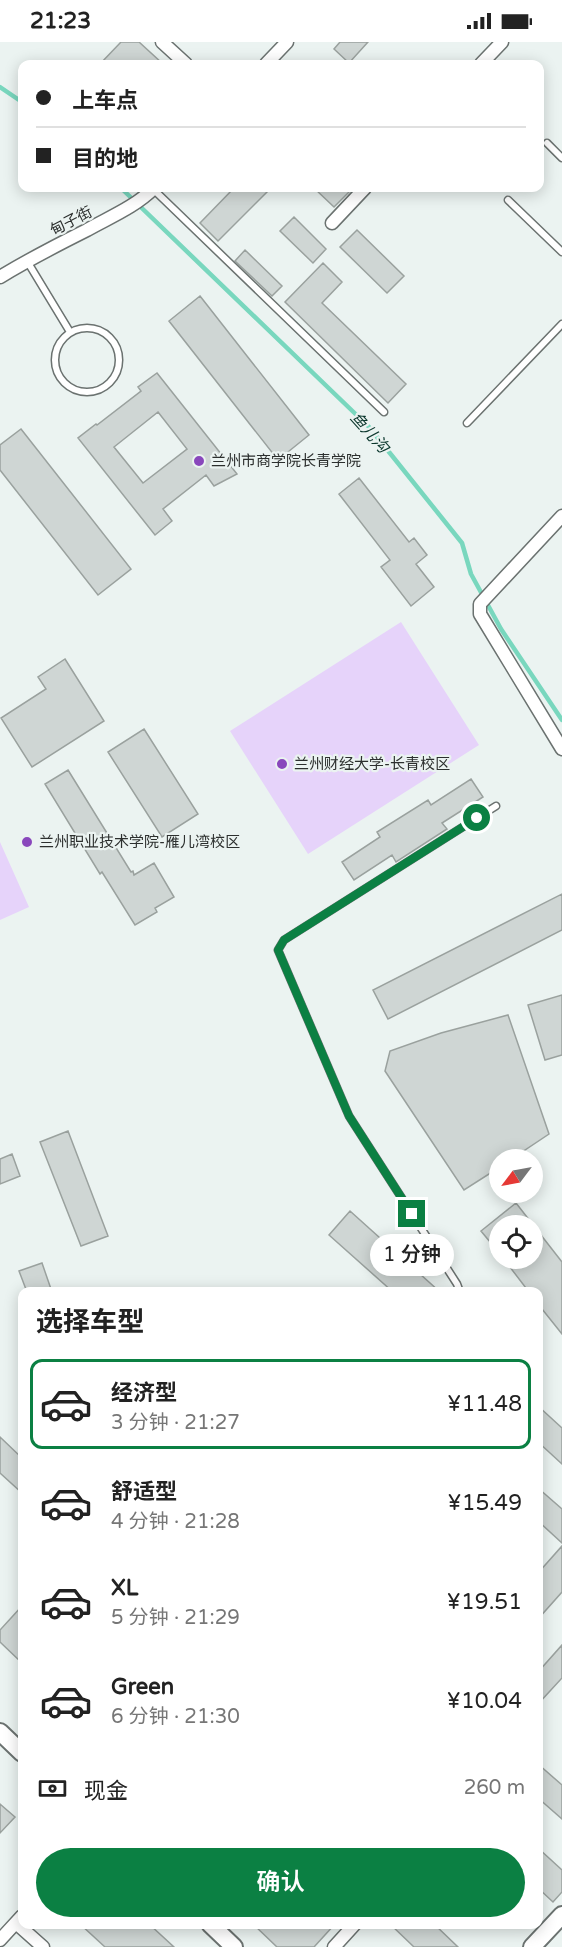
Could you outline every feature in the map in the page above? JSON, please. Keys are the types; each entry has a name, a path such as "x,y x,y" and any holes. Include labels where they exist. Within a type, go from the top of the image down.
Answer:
{"main road":[{"path":"0,1732 18,1749"},
{"path":"532,1947 562,1915"},
{"path":"215,1929 234,1947"}],"street":[{"path":"162,42 182,60"},
{"path":"270,60 287,42"},
{"path":"484,60 502,42"},
{"name":"甸子街","path":"0,277 27,260 127,209 150,192"},
{"path":"332,223 361,192"},
{"path":"562,516 480,604 480,614 562,749"},
{"path":"0,1940 18,1920"},
{"path":"28,1929 43,1947"},
{"path":"334,1947 351,1929"}],"lane":[{"path":"547,143 562,158"},
{"path":"152,192 384,412"},
{"path":"508,200 562,252"},
{"path":"27,260 70,332"},
{"path":"467,423 562,324"},
{"path":"82,328 94,328 106,334 114,343 119,355 118,368 113,379 104,388 92,392 79,392 67,386 59,377 54,365 55,352 60,341 70,332 82,328"},
{"path":"458,1287 349,1116 278,950 284,940 496,806"}],"shaded area":[{"path":"401,622 479,745 308,854 230,731"},
{"path":"0,842 29,907 0,920"}],"building":[{"path":"121,42 139,42 159,60 104,60"},
{"path":"340,42 368,42 352,60 346,60 334,49"},
{"path":"230,192 267,192 218,241 200,223"},
{"path":"318,192 349,192 334,207"},
{"path":"294,217 326,249 313,263 280,231"},
{"path":"357,230 404,276 387,293 340,247"},
{"path":"245,250 282,286 272,296 235,261"},
{"path":"323,263 342,282 322,303 406,384 388,403 285,302"},
{"path":"200,296 309,435 278,460 169,321"},
{"name":"兰州市商学院长青学院","path":"157,373 237,474 214,486 206,475 163,509 172,521 155,535 78,438 141,391 138,387","holes":["158,412 187,449 143,483 114,447"]},
{"path":"21,429 131,569 98,595 0,470 0,445"},
{"path":"359,478 409,542 414,538 427,555 416,564 434,587 411,606 381,567 390,560 339,494"},
{"path":"65,659 104,721 32,767 1,718 46,689 38,677"},
{"path":"144,729 198,814 162,837 108,752"},
{"path":"68,770 131,872 133,871 134,875 154,863 174,897 155,908 157,912 135,925 102,872 100,874 45,784"},
{"path":"471,779 483,797 442,823 447,829 396,862 392,855 354,880 342,862 380,837 377,832 428,800 431,805"},
{"path":"562,894 562,930 388,1019 373,990"},
{"path":"562,995 562,1055 545,1060 528,1005"},
{"path":"508,1015 549,1134 526,1149 489,1149 489,1174 464,1190 385,1071 390,1051 441,1033"},
{"path":"68,1131 108,1236 81,1246 40,1142"},
{"path":"12,1154 20,1176 0,1184 0,1159"},
{"path":"516,1203 525,1215 501,1215"},
{"path":"350,1211 434,1287 387,1287 329,1235"},
{"path":"489,1225 489,1241 481,1231"},
{"path":"543,1238 562,1262 562,1334 543,1310 543,1287 525,1287 511,1269 543,1269"},
{"path":"42,1263 50,1287 25,1287 19,1271"},
{"path":"543,1411 562,1428 562,1464 543,1447"},
{"path":"0,1437 18,1454 18,1489 0,1473"},
{"path":"543,1492 562,1509 562,1543 543,1526"},
{"path":"562,1546 562,1592 543,1613 543,1567"},
{"path":"18,1610 18,1659 0,1642 0,1630"},
{"path":"562,1645 562,1678 543,1699 543,1666"},
{"path":"543,1768 562,1785 562,1819 543,1802"},
{"path":"0,1804 15,1817 0,1833"},
{"path":"543,1853 562,1870 562,1892 553,1902 543,1893"},
{"path":"85,1929 154,1929 174,1947 105,1947"},
{"path":"258,1929 330,1929 314,1947 277,1947"},
{"path":"395,1929 439,1929 458,1947 414,1947"}],"waterway":[{"name":"鱼儿沟","path":"0,87 18,99"},
{"name":"鱼儿沟","path":"125,192 369,427 462,543 471,574 501,629 562,720"}],"place":[{"name":"兰州市商学院长青学院","path":"199,461"},
{"name":"兰州财经大学-长青校区","path":"282,764"},
{"name":"兰州职业技术学院-雁儿湾校区","path":"27,842"}],"route":[{"path":"412,1214 349,1116 278,950 284,940 477,818"}]}
